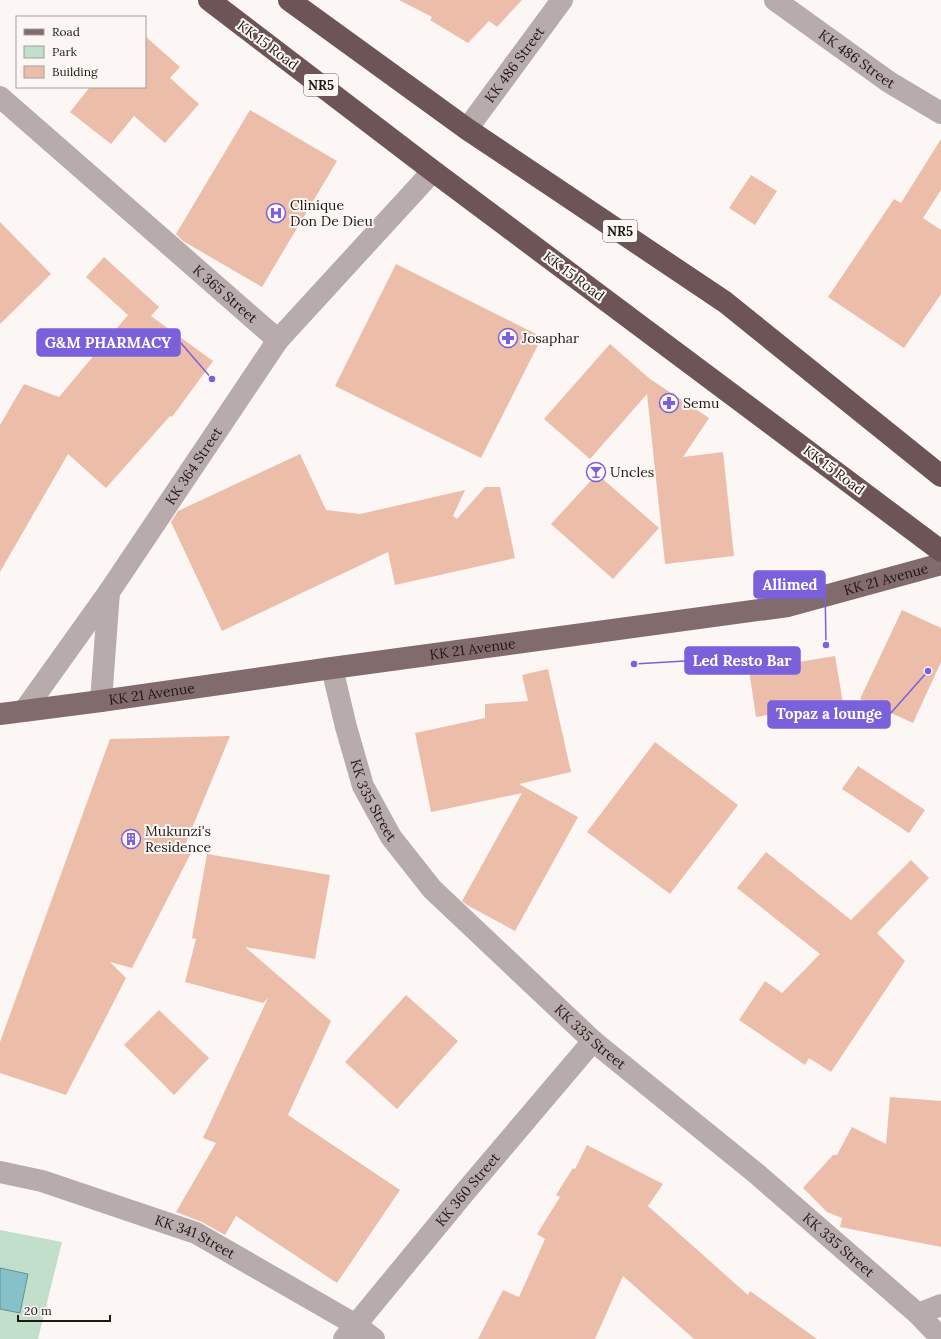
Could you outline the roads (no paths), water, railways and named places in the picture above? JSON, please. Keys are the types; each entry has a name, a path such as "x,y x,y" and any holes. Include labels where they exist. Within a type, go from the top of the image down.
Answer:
{"highway":[{"name":"KK 15 Road","path":"209,0 433,171 941,550"},
{"name":"NR5","path":"289,0 467,129 725,302 941,476"}],"main road":[{"name":"KK 21 Avenue","path":"0,714 101,702 332,668 788,606 941,564"}],"street":[{"name":"KK 486 Street","path":"467,129 562,0"},
{"name":"KK 486 Street","path":"775,0 889,82 941,113"},
{"name":"K 365 Street","path":"0,97 278,340"},
{"path":"278,340 433,171"},
{"name":"KK 364 Street","path":"24,712 109,592 278,340"},
{"name":"KK 364 Street","path":"101,702 109,592"},
{"name":"KK 335 Street","path":"332,668 346,727 364,786 391,837 432,889 593,1042 757,1174 918,1314 941,1338"},
{"name":"KK 360 Street","path":"350,1332 465,1192 593,1042"},
{"name":"KK 341 Street","path":"0,1172 42,1181 196,1233 350,1332 374,1339"},
{"path":"918,1314 941,1305"}],"water":[{"path":"0,1268 28,1274 20,1313 0,1309"}],"place":[{"name":"Clinique Don De Dieu","path":"276,213"},
{"name":"Josaphar","path":"508,338"},
{"name":"G&M PHARMACY","path":"212,379"},
{"name":"Semu","path":"669,403"},
{"name":"Uncles","path":"596,472"},
{"name":"Allimed","path":"826,645"},
{"name":"Led Resto Bar","path":"634,664"},
{"name":"Topaz a lounge","path":"928,671"},
{"name":"Mukunzi's Residence","path":"131,839"}]}
